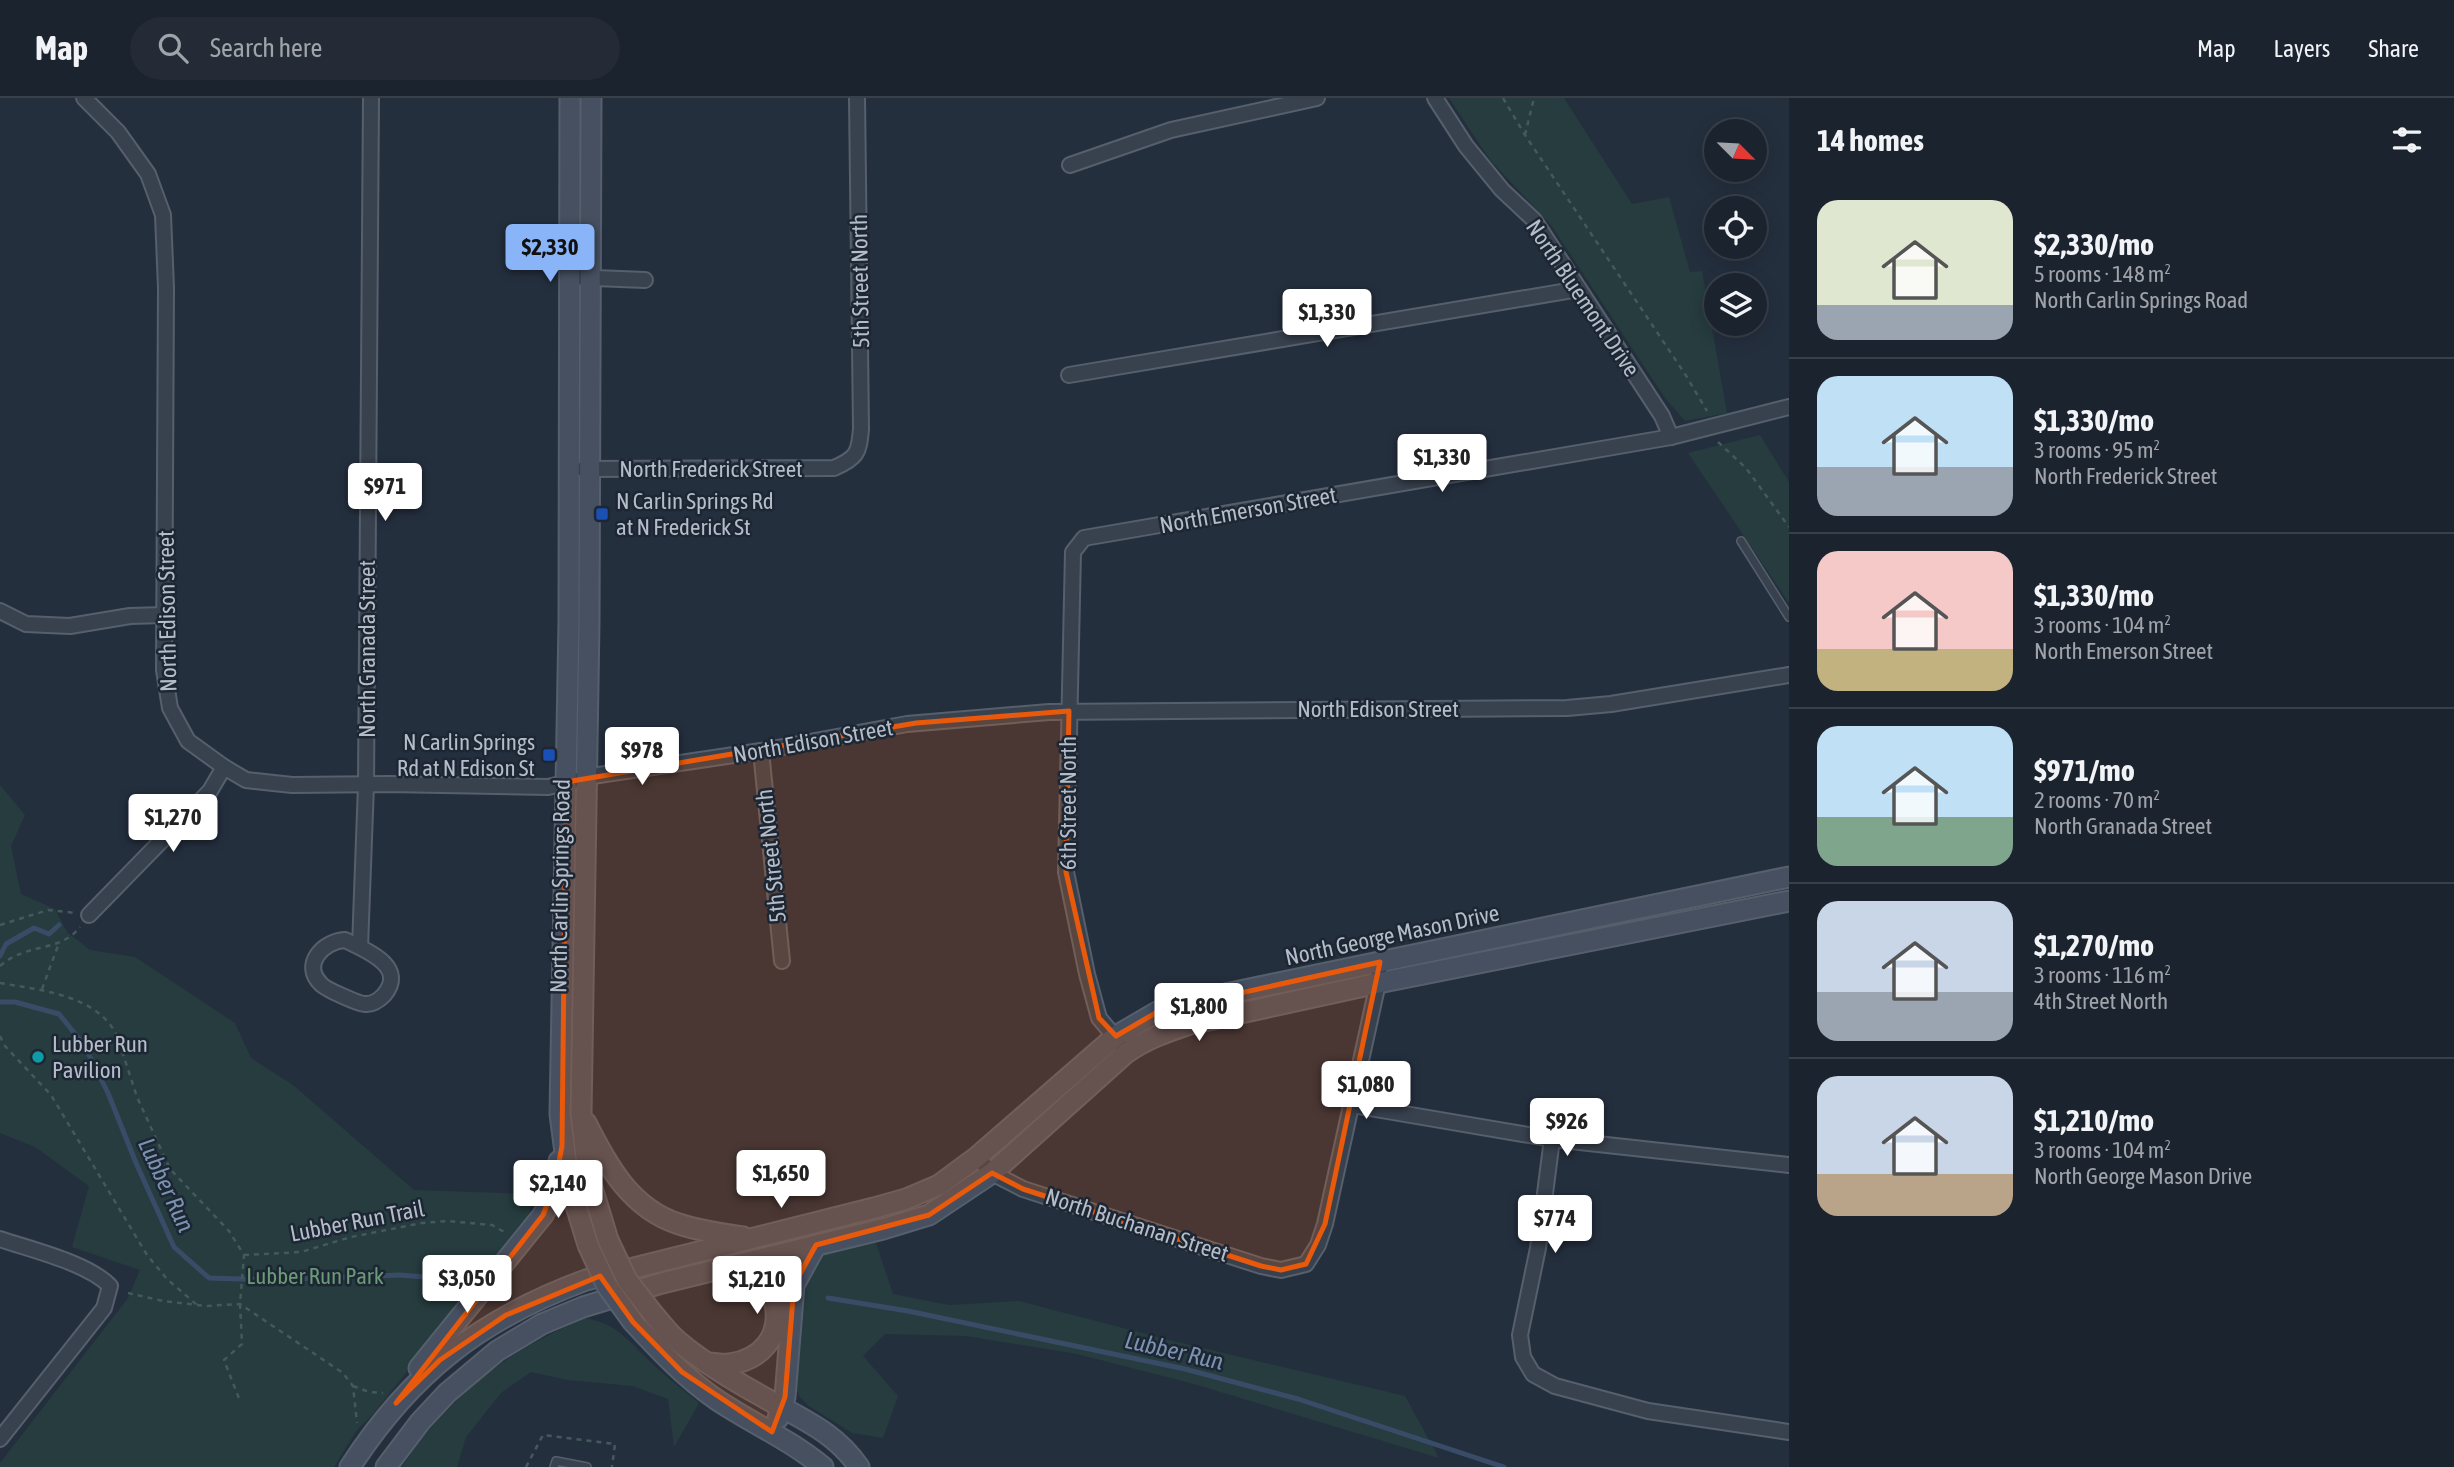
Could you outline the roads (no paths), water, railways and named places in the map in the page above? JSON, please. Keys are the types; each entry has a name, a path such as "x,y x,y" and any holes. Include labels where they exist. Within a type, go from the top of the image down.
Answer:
{"main road":[{"name":"North Carlin Springs Road","path":"570,98 566,782 560,1076 562,1146 569,1183 588,1245 607,1286 633,1322 682,1372 714,1398 798,1447 823,1467"},
{"name":"North Carlin Springs Road","path":"591,98 590,470 582,1114 588,1174 608,1240 627,1280 678,1341 708,1363 782,1408 813,1423 849,1453 859,1467"},
{"name":"North George Mason Drive","path":"350,1467 394,1397 471,1337 506,1315 545,1295 586,1280 906,1199 939,1185 977,1157 1116,1036 1159,1011 1211,997 1789,877"},
{"name":"North George Mason Drive","path":"386,1467 447,1392 489,1358 542,1324 583,1307 709,1270 883,1229 929,1214 992,1172 1143,1041 1190,1024 1378,983 1789,901"},
{"path":"582,1114 604,1159 620,1184 644,1205 677,1224 748,1238"},
{"path":"394,1397 543,1215 555,1184 562,1146"},
{"path":"772,1432 786,1391 794,1285 816,1245"},
{"path":"708,1363 731,1364 765,1348 774,1334 778,1318 771,1295 753,1275 740,1269 709,1270"}],"street":[{"name":"North Edison Street","path":"84,98 118,132 148,174 163,215 166,288 164,670 170,708 188,741 246,780 292,785 548,787 586,778 761,751 916,723 1069,712 1567,708 1611,704 1789,675"},
{"name":"North Granada Street","path":"360,947 366,785 370,98"},
{"name":"5th Street North","path":"852,461 860,446 861,429 858,98"},
{"path":"1070,165 1171,130 1317,98"},
{"name":"North Bluemont Drive","path":"1435,98 1502,190 1534,220 1661,415 1671,437"},
{"path":"570,276 645,279"},
{"path":"1069,375 1579,289"},
{"name":"North Emerson Street","path":"1079,541 1671,437 1789,407"},
{"name":"North Frederick Street","path":"569,469 834,468 852,461"},
{"name":"6th Street North","path":"1079,541 1073,552 1066,872 1099,1018 1116,1036 1126,1053"},
{"path":"0,611 26,624 70,626 131,616 164,615"},
{"name":"5th Street North","path":"761,751 782,961"},
{"path":"89,915 210,791 224,767"},
{"path":"345,940 360,947 376,955 387,965 390,980 386,992 377,1002 364,1004 321,985 314,972 315,959 321,949 332,941 345,940"},
{"path":"1380,962 1352,1105 1552,1139 1789,1166"},
{"name":"North Buchanan Street","path":"977,1157 992,1172 1023,1189 1261,1266 1281,1270 1306,1264 1318,1245 1352,1105"},
{"path":"1552,1139 1538,1248 1520,1335 1522,1356 1533,1374 1555,1386 1648,1411 1789,1432"},
{"path":"0,1240 83,1268 100,1276 110,1286 104,1308 0,1439"}],"lane":[{"path":"1741,541 1789,617"},
{"path":"554,1467 556,1461 587,1467"}],"waterway":[{"path":"0,956 6,944 34,928 49,934 59,925"},
{"name":"Lubber Run","path":"0,1002 15,1002 59,1014 84,1045 108,1093 174,1247 209,1278 267,1280 400,1275 450,1279"},
{"name":"Lubber Run","path":"828,1298 908,1311 1185,1369 1298,1399 1504,1467"}],"place":[{"name":"N Carlin Springs Rd at N Frederick St","path":"602,514"},
{"name":"N Carlin Springs Rd at N Edison St","path":"549,755"},
{"name":"Lubber Run Pavilion","path":"38,1057"}],"park label":[{"name":"Lubber Run Park","path":"315,1276"}]}
